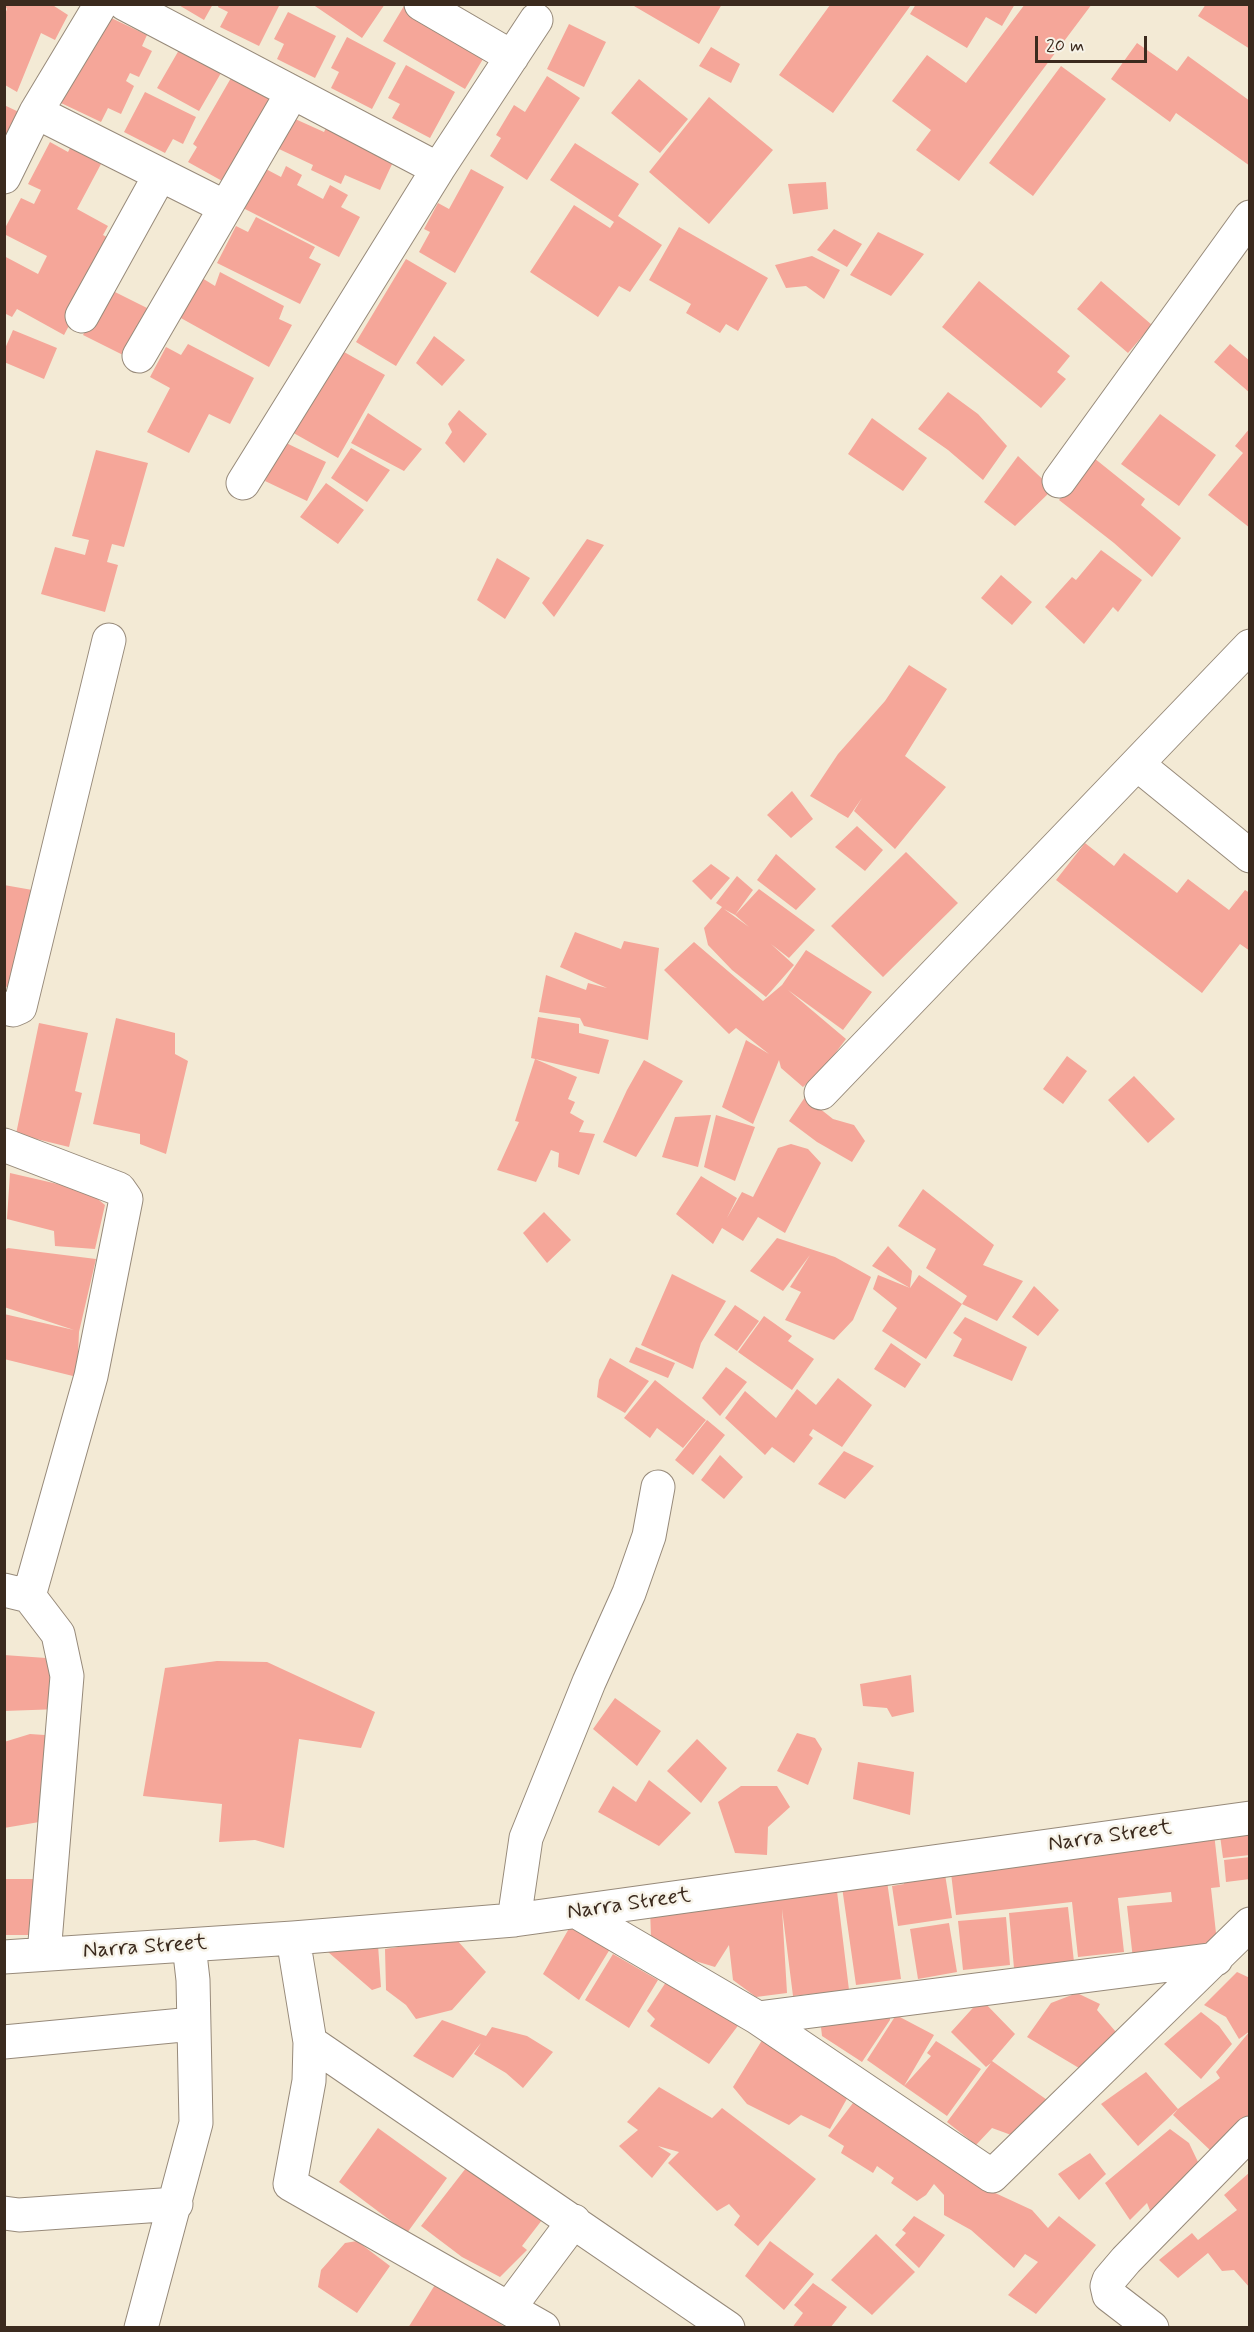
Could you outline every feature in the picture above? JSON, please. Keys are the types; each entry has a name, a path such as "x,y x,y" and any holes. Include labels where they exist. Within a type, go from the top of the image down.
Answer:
{"street":[{"path":"4,177 36,112 101,4"},
{"path":"125,4 438,169"},
{"path":"421,4 512,57"},
{"path":"243,483 438,169 536,20"},
{"path":"139,356 292,93"},
{"path":"36,112 225,207"},
{"path":"82,316 160,175"},
{"path":"1059,482 1250,217"},
{"path":"4,1008 14,1010 20,1006 110,640"},
{"path":"821,1093 1250,646"},
{"path":"1137,764 1250,856"},
{"path":"4,1145 119,1189 126,1199 91,1376 17,1593 58,1634 67,1676 44,1954"},
{"path":"514,1920 526,1838 589,1682 629,1593 649,1536 658,1487"},
{"name":"Narra Street","path":"4,1957 293,1938 514,1920 1250,1818"},
{"path":"577,1912 758,2018 992,2176 1250,1924"},
{"path":"293,1938 310,2042 309,2081 290,2184 543,2328"},
{"path":"141,2328 176,2204 196,2122 189,1945"},
{"path":"758,2018 1216,1959"},
{"path":"4,2042 192,2024"},
{"path":"310,2042 728,2328"},
{"path":"1152,2328 1109,2295 1107,2286 1109,2280 1250,2133"},
{"path":"4,2213 19,2215 176,2204"},
{"path":"509,2308 574,2221"}],"building":[{"path":"4,4 51,4 68,15 55,40 41,33 17,92 5,85 5,14 7,9"},
{"path":"177,4 213,4 204,20"},
{"path":"219,4 280,4 259,46 220,27 228,12 218,7"},
{"path":"312,4 385,4 362,38"},
{"path":"635,4 722,4 699,44 634,6"},
{"path":"916,4 1015,4 1002,26 986,17 967,48 910,14"},
{"path":"1025,4 1092,4 959,181 916,150 931,130 892,101 927,55 966,83"},
{"path":"1206,4 1250,4 1250,49 1198,16"},
{"path":"830,5 911,5 833,113 779,75"},
{"path":"404,6 486,54 465,89 383,41"},
{"path":"288,12 336,36 315,78 277,59 284,44 274,39"},
{"path":"105,15 147,35 142,46 152,51 139,77 130,73 126,81 134,86 121,114 108,108 101,122 61,103"},
{"path":"569,24 606,42 584,87 547,69"},
{"path":"347,37 396,63 372,109 331,88 339,72 331,68"},
{"path":"1137,43 1177,71 1188,56 1250,101 1250,166 1176,113 1170,122 1111,79"},
{"path":"711,47 740,64 731,83 699,66"},
{"path":"179,50 221,73 199,111 157,88"},
{"path":"406,65 455,92 430,138 392,118 400,104 388,98"},
{"path":"1061,66 1106,99 1033,196 989,163"},
{"path":"235,71 284,99 233,187 188,162 197,147 193,144"},
{"path":"547,76 580,98 527,180 490,156 501,138 496,135 514,105 525,112"},
{"path":"639,79 688,119 660,153 611,113"},
{"path":"145,92 196,117 183,144 173,139 165,153 124,132"},
{"path":"709,97 773,150 709,224 649,172"},
{"path":"4,105 21,113 4,148"},
{"path":"293,118 324,132 328,124 365,141 362,148 393,162 380,190 345,175 341,184 311,170 313,165 279,149"},
{"path":"75,138 95,148 90,158 101,164 77,209 108,226 103,235 114,241 64,335 17,309 12,317 4,313 4,256 38,274 47,256 4,234 4,230 21,198 34,204 41,190 28,184 50,142 68,152"},
{"path":"575,143 639,184 618,216 662,245 630,292 619,286 598,317 530,272 574,205 610,228 614,222 550,180"},
{"path":"286,166 302,175 297,185 323,199 330,185 348,195 341,207 360,217 339,257 243,208 264,168 281,177"},
{"path":"471,169 504,187 455,273 419,252 430,232 424,229 438,203 449,209"},
{"path":"826,182 828,209 793,214 788,184"},
{"path":"256,217 315,247 309,258 321,264 300,304 217,263 236,226 248,232"},
{"path":"679,227 768,278 738,331 726,324 720,333 686,313 691,304 649,280"},
{"path":"834,229 862,244 847,267 817,250"},
{"path":"878,232 924,254 891,296 850,275"},
{"path":"812,256 840,270 824,299 806,286 786,288 775,265"},
{"path":"406,259 447,283 396,366 356,342"},
{"path":"220,272 284,306 279,319 292,325 269,367 179,317 202,278 215,286"},
{"path":"979,281 1070,356 1057,372 1066,379 1041,408 942,327"},
{"path":"1101,281 1152,325 1128,353 1077,309"},
{"path":"107,288 149,309 125,356 83,335"},
{"path":"13,330 57,348 44,379 4,362 4,351"},
{"path":"434,336 465,360 442,386 416,363"},
{"path":"188,344 254,378 230,424 209,414 189,453 147,432 170,388 150,377 166,347 181,355"},
{"path":"1230,344 1250,361 1250,393 1214,362"},
{"path":"337,348 385,375 338,458 290,431"},
{"path":"948,392 978,414 1007,446 983,480 948,450 918,429"},
{"path":"459,410 487,434 464,463 445,443 452,432 448,424"},
{"path":"368,413 422,449 404,471 351,443"},
{"path":"1160,414 1216,455 1179,506 1121,464"},
{"path":"872,418 927,458 903,491 848,454"},
{"path":"1250,428 1250,528 1208,495 1243,453 1235,446"},
{"path":"284,442 326,462 307,501 265,481"},
{"path":"351,448 390,470 367,502 331,478"},
{"path":"96,450 148,463 124,547 112,544 107,562 118,565 105,612 41,594 55,547 85,555 89,540 72,536"},
{"path":"1018,456 1053,489 1015,526 984,502"},
{"path":"1094,458 1145,499 1141,505 1181,538 1152,577 1114,543 1059,500"},
{"path":"326,483 364,510 338,544 300,517"},
{"path":"587,539 604,545 554,617 542,603"},
{"path":"1101,550 1142,580 1118,612 1113,607 1084,644 1045,607 1072,577 1076,580"},
{"path":"497,558 530,578 505,619 477,600"},
{"path":"1001,575 1032,602 1012,625 981,598"},
{"path":"909,665 947,689 905,756 946,787 895,849 854,811 862,798 848,818 810,796 838,754 885,701"},
{"path":"792,791 813,819 791,838 767,815"},
{"path":"857,826 883,850 865,871 835,847"},
{"path":"1085,843 1114,866 1124,853 1177,893 1188,879 1229,910 1245,890 1250,893 1250,951 1240,944 1202,993 1056,880"},
{"path":"906,852 958,903 883,977 831,926"},
{"path":"776,854 816,889 796,910 757,880"},
{"path":"711,864 730,878 711,900 692,881"},
{"path":"737,876 753,890 735,915 759,889 815,930 789,958 771,944 794,965 766,997 732,970 708,945 704,928 722,907 716,903","holes":["724,909 735,915 749,927"]},
{"path":"4,885 38,891 17,990 4,986"},
{"path":"575,932 621,949 624,941 659,948 648,1040 584,1026 580,1018 539,1012 546,975 586,990 588,983 607,988 560,967"},
{"path":"694,942 763,1001 782,985 806,950 872,992 843,1030 788,990 846,1039 825,1067 803,1087 781,1068 779,1060 753,1124 722,1107 746,1040 769,1054 736,1028 729,1034 664,970"},
{"path":"538,1017 579,1024 579,1033 609,1040 599,1074 531,1058"},
{"path":"116,1018 175,1033 175,1054 188,1061 166,1154 140,1144 140,1134 93,1124"},
{"path":"39,1023 88,1033 75,1091 82,1093 69,1147 16,1134"},
{"path":"1067,1056 1087,1071 1063,1104 1043,1089"},
{"path":"535,1059 577,1077 568,1099 575,1102 570,1113 584,1121 579,1132 595,1134 579,1175 558,1167 559,1153 551,1150 536,1182 497,1170 519,1122 515,1121"},
{"path":"644,1060 683,1081 636,1157 603,1142"},
{"path":"1134,1076 1175,1119 1148,1143 1108,1100"},
{"path":"805,1097 833,1119 854,1125 865,1141 852,1162 817,1142 789,1121"},
{"path":"711,1115 698,1167 662,1157 675,1117"},
{"path":"716,1115 755,1127 735,1181 704,1167"},
{"path":"791,1144 808,1149 821,1163 785,1233 758,1217 743,1241 722,1228 713,1244 676,1214 701,1176 737,1198 727,1218 742,1192 753,1197 778,1148"},
{"path":"10,1173 88,1191 105,1205 95,1249 55,1246 54,1231 7,1219"},
{"path":"923,1189 994,1245 983,1265 1023,1281 997,1321 962,1304 967,1296 926,1268 936,1249 898,1226"},
{"path":"544,1212 571,1240 547,1263 523,1233"},
{"path":"777,1238 835,1257 871,1277 853,1320 834,1340 785,1320 801,1292 790,1287 810,1255 783,1291 750,1271"},
{"path":"888,1246 912,1271 910,1288 872,1266"},
{"path":"8,1248 96,1259 79,1332 77,1377 4,1359 4,1314 74,1330 4,1307 4,1250"},
{"path":"672,1274 726,1301 701,1343 693,1369 641,1345"},
{"path":"878,1275 910,1288 919,1275 962,1304 926,1359 882,1331 897,1308 873,1289"},
{"path":"1034,1286 1059,1310 1038,1336 1012,1317"},
{"path":"735,1305 759,1321 737,1351 714,1335"},
{"path":"764,1316 792,1336 788,1341 814,1359 792,1390 738,1352"},
{"path":"965,1317 1027,1347 1012,1381 953,1356 962,1339 953,1333"},
{"path":"891,1343 921,1364 905,1388 874,1369"},
{"path":"636,1347 675,1363 668,1378 629,1362"},
{"path":"610,1358 649,1381 625,1413 597,1397 599,1380"},
{"path":"726,1367 747,1382 720,1416 702,1398"},
{"path":"838,1378 872,1405 842,1447 813,1429 809,1435 813,1438 794,1463 772,1447 765,1455 725,1418 745,1391 776,1418 797,1389 816,1405"},
{"path":"655,1380 706,1420 683,1448 657,1428 650,1438 624,1418"},
{"path":"707,1420 725,1435 693,1475 675,1460"},
{"path":"844,1451 874,1466 845,1499 818,1484"},
{"path":"720,1455 743,1477 724,1499 701,1480"},
{"path":"4,1655 60,1659 60,1709 4,1711"},
{"path":"217,1661 267,1662 375,1712 361,1748 299,1739 284,1848 255,1840 219,1842 222,1804 143,1796 165,1668"},
{"path":"911,1675 914,1712 892,1717 887,1708 863,1706 860,1684"},
{"path":"615,1698 661,1731 637,1766 593,1729"},
{"path":"797,1733 815,1738 822,1749 808,1785 777,1771"},
{"path":"30,1734 59,1736 51,1820 4,1828 4,1742"},
{"path":"697,1739 727,1768 701,1803 667,1771"},
{"path":"858,1762 914,1772 910,1815 853,1799"},
{"path":"649,1780 691,1813 659,1846 598,1812 613,1786 636,1802"},
{"path":"741,1786 777,1786 790,1807 768,1827 767,1855 735,1853 718,1802"},
{"path":"1250,1824 1250,1855 1223,1858 1219,1828"},
{"path":"1214,1833 1220,1887 1211,1888 1217,1942 1177,1947 1178,1954 1133,1959 1127,1906 1172,1902 1171,1892 1118,1898 1124,1952 1078,1957 1072,1902 956,1915 951,1873"},
{"path":"1250,1857 1250,1879 1226,1882 1224,1860"},
{"path":"944,1868 952,1918 898,1926 892,1886 904,1884 903,1875"},
{"path":"4,1879 38,1879 33,1935 4,1935"},
{"path":"887,1881 901,1979 856,1985 842,1887"},
{"path":"836,1883 849,1990 793,1996 782,1909 787,1993 756,1997 733,1980 729,1945 715,1967 682,1957 651,1938 650,1908"},
{"path":"1068,1907 1074,1962 1014,1968 1009,1913"},
{"path":"1006,1917 1010,1965 963,1970 958,1921"},
{"path":"949,1923 957,1972 918,1979 910,1929"},
{"path":"571,1925 610,1949 579,2000 543,1974"},
{"path":"455,1938 486,1972 452,2010 416,2019 406,2005 386,1990 385,1949"},
{"path":"378,1945 381,1987 372,1990 328,1952"},
{"path":"613,1954 658,1980 629,2028 585,2000"},
{"path":"1237,1972 1250,1978 1250,2031 1239,2039 1226,2017 1204,2005"},
{"path":"668,1979 740,2023 709,2064 650,2026 655,2019 647,2011"},
{"path":"1077,1993 1100,2004 1097,2010 1116,2032 1084,2071 1027,2037 1051,2003"},
{"path":"981,1999 1015,2034 992,2061 1050,2102 1014,2136 992,2128 976,2145 947,2122 991,2063 986,2067 951,2032"},
{"path":"1201,2012 1219,2026 1232,2044 1201,2079 1164,2044"},
{"path":"890,2013 890,2020 862,2062 822,2036 821,2027"},
{"path":"896,2015 934,2035 904,2086 867,2060"},
{"path":"442,2020 486,2036 492,2027 527,2036 553,2052 523,2088 506,2073 474,2054 481,2043 453,2078 413,2056"},
{"path":"1250,2031 1250,2116 1211,2151 1173,2115 1220,2078 1216,2072"},
{"path":"764,2037 849,2095 830,2129 801,2115 789,2125 747,2104 733,2087"},
{"path":"936,2041 981,2069 947,2116 904,2086 931,2056 927,2053"},
{"path":"1146,2072 1178,2109 1138,2146 1101,2104"},
{"path":"659,2087 712,2118 722,2108 816,2179 758,2246 734,2225 740,2216 729,2204 717,2211 668,2163 679,2152 658,2146 671,2154 652,2178 619,2146 638,2130 627,2122"},
{"path":"856,2099 993,2192 1032,2210 1048,2228 1059,2216 1096,2245 1036,2314 1008,2295 1038,2262 1025,2254 1014,2268 971,2230 944,2215 944,2195 934,2184 926,2195 917,2201 891,2183 894,2178 877,2166 873,2173 841,2153 844,2146 828,2136"},
{"path":"378,2128 447,2178 407,2233 339,2182"},
{"path":"1170,2129 1189,2143 1199,2164 1151,2213 1147,2203 1130,2220 1105,2183"},
{"path":"1090,2153 1106,2174 1079,2200 1058,2174"},
{"path":"466,2168 542,2220 522,2246 527,2250 500,2277 462,2257 421,2226"},
{"path":"1250,2172 1250,2288 1234,2270 1222,2271 1208,2253 1178,2278 1159,2260 1192,2233 1198,2240 1237,2210 1224,2195"},
{"path":"914,2216 945,2235 919,2268 895,2245 906,2233 902,2230"},
{"path":"876,2234 915,2272 872,2315 831,2280"},
{"path":"357,2241 390,2266 357,2313 318,2287 321,2270 345,2243"},
{"path":"770,2241 814,2274 784,2310 745,2276"},
{"path":"438,2280 492,2318 506,2328 408,2328"},
{"path":"813,2283 847,2307 830,2328 792,2328 803,2313 794,2305"}]}
